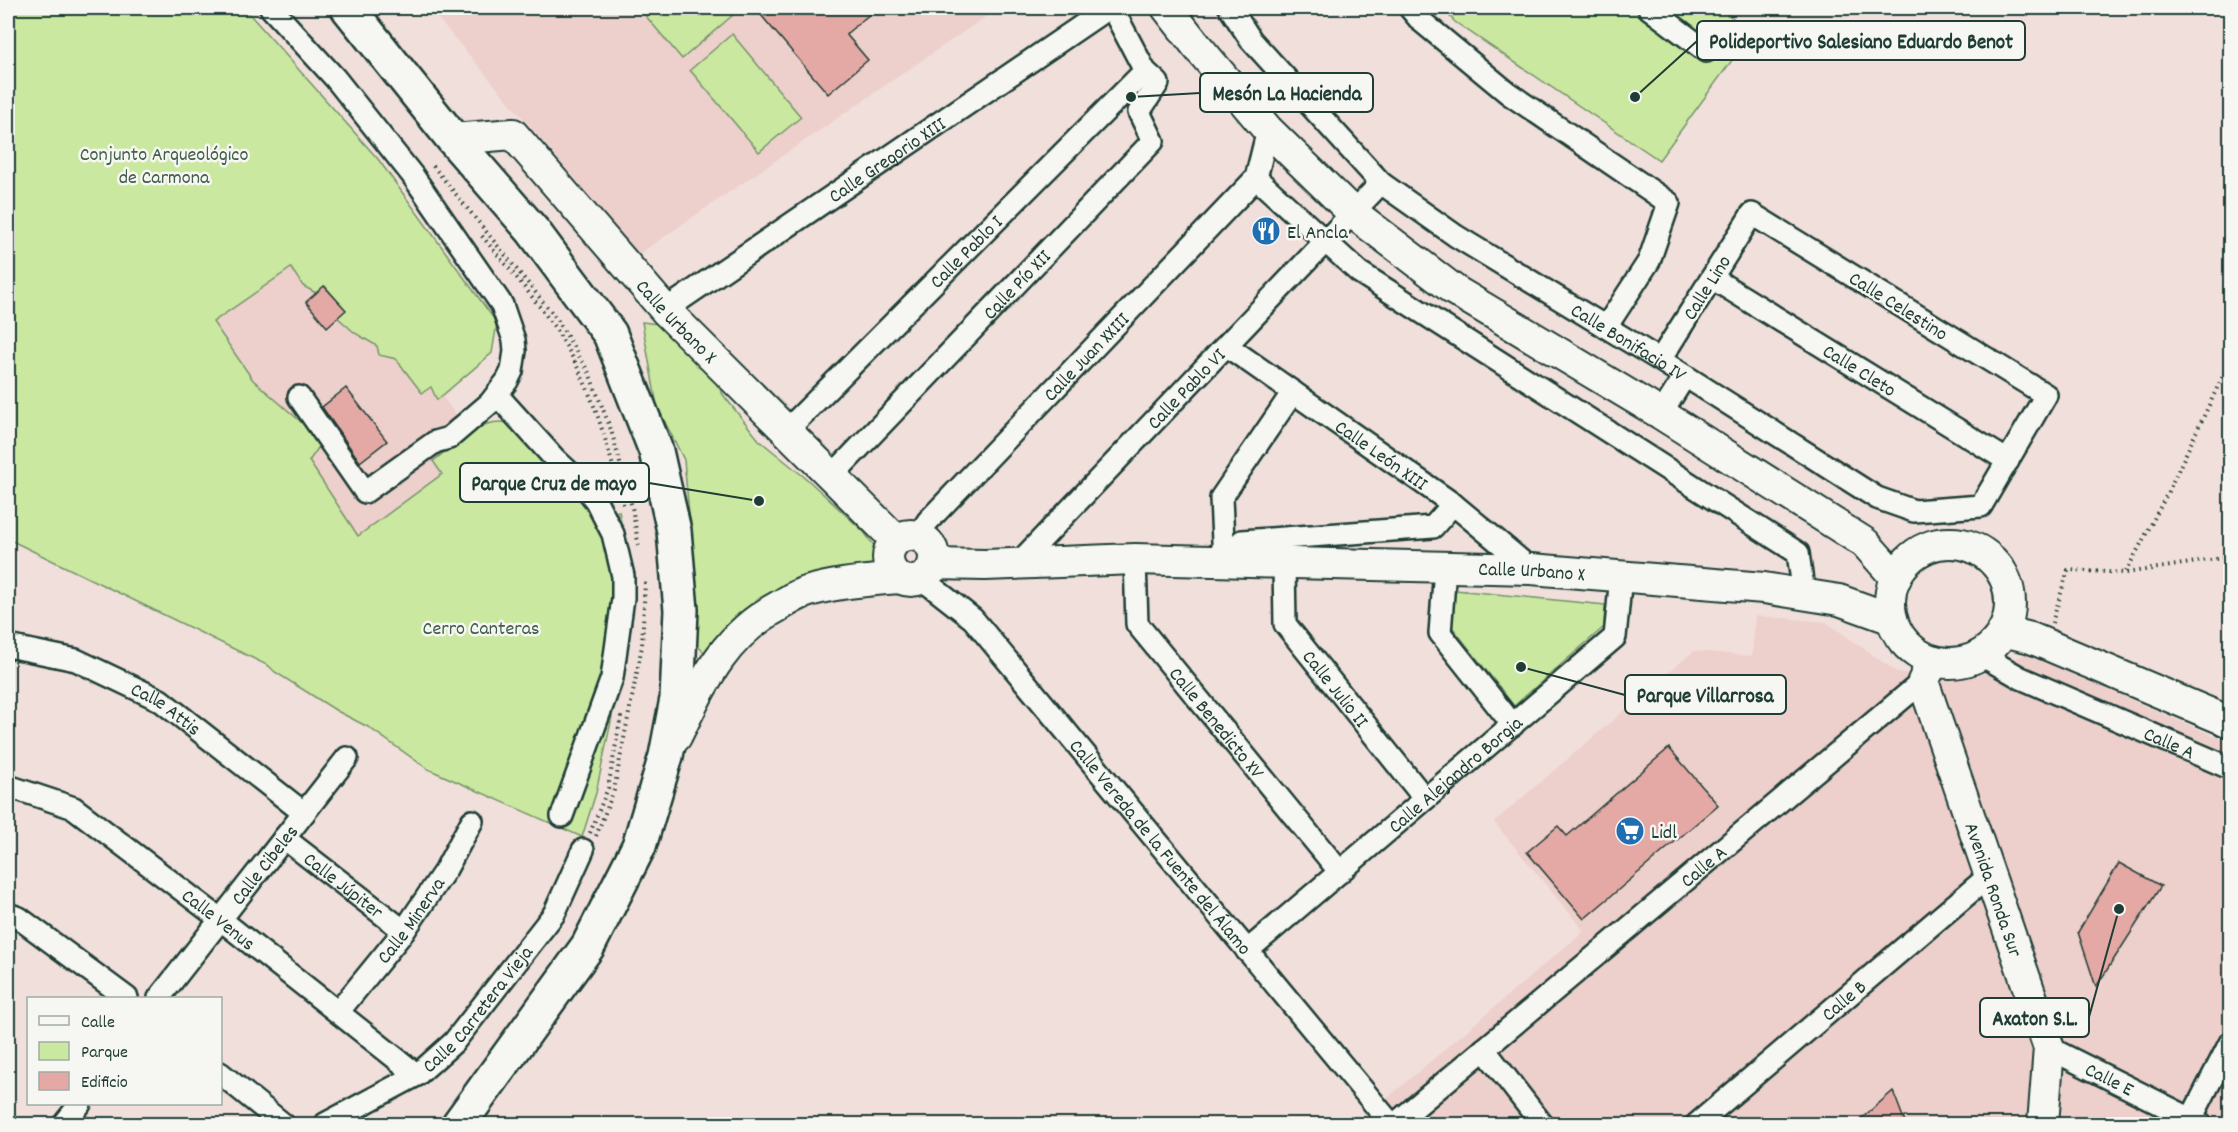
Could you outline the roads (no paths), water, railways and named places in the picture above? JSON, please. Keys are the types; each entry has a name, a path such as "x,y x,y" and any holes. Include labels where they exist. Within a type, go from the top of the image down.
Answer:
{"highway":[{"path":"348,8 453,139 533,231 610,334 656,451 674,531 681,610 677,699 666,756 639,846 588,946 459,1125"}],"street":[{"path":"270,8 334,78 400,160 455,234 502,304 512,328 515,351 512,371 497,394 465,427 449,438 435,442 365,492 299,397"},
{"path":"1110,8 1151,77"},
{"name":"Calle Gregorio XIII","path":"665,310 1110,8"},
{"path":"1167,8 1268,130 1353,213 1454,290 1661,414 1864,543 1894,583"},
{"name":"Calle Bonifacio IV","path":"1230,8 1251,40 1382,183 1456,236 1660,360 1877,498 1914,511 1981,506 2046,395"},
{"path":"1410,8 1421,21 1508,93 1669,203 1649,261 1606,327"},
{"path":"1649,8 1706,51"},
{"name":"Calle Pablo I","path":"786,431 1151,77"},
{"name":"Calle Pío XII","path":"832,476 1152,141 1139,112 1151,77"},
{"path":"1268,130 1256,178 1359,272 1798,553 1804,595"},
{"name":"Calle Urbano X","path":"453,139 513,134 665,310 786,431 832,476 907,538 932,548 918,574"},
{"name":"Calle Juan XXIII","path":"907,538 928,521 1256,178"},
{"name":"Calle Pablo VI","path":"1018,564 1382,183"},
{"name":"Calle Lino","path":"1660,360 1752,214"},
{"name":"Calle Celestino","path":"1752,214 2046,395"},
{"name":"Calle Cleto","path":"1712,278 2008,461"},
{"name":"Calle León XIII","path":"1227,346 1453,504 1532,569"},
{"path":"1661,414 1685,376"},
{"path":"1224,563 1221,498 1293,393"},
{"path":"497,394 596,501 613,534 623,576 623,598 612,678 562,816"},
{"path":"1224,563 1242,541 1433,527 1453,504"},
{"path":"907,538 888,552 889,565 918,574"},
{"path":"1864,543 1921,550"},
{"path":"1939,544 1958,544 1976,549 1992,560 2003,575 2009,594 2009,612 2003,630 1994,644 1981,655 1928,671 1916,652 1901,638 1892,619 1890,604 1894,583 1906,562 1921,550 1939,544"},
{"name":"Calle Urbano X","path":"666,756 715,664 735,637 765,613 802,593 850,583 1018,564 1135,559 1532,569 1764,588 1839,600"},
{"name":"Calle Benedicto XV","path":"1135,559 1137,624 1340,872"},
{"name":"Calle Julio II","path":"1284,564 1285,624 1425,800"},
{"path":"1445,568 1440,633 1513,725"},
{"name":"Calle Vereda de la Fuente del Álamo","path":"918,574 973,618 1393,1125"},
{"name":"Calle Alejandro Borgia","path":"1247,951 1615,637 1621,576"},
{"path":"1839,600 1894,583"},
{"path":"1839,600 1892,619"},
{"path":"2003,630 2046,644 2230,722"},
{"name":"Calle Attis","path":"8,646 76,660 160,700 304,813"},
{"name":"Calle A","path":"1981,655 2021,678 2230,768"},
{"name":"Avenida Ronda Sur","path":"1928,671 1990,875 2049,1048 2043,1125"},
{"name":"Calle A","path":"1393,1125 1928,671"},
{"name":"Calle Cibeles","path":"161,997 347,758"},
{"name":"Calle Venus","path":"8,786 74,807 417,1075"},
{"name":"Calle Minerva","path":"338,1012 404,931 446,869 472,821"},
{"name":"Calle Júpiter","path":"284,838 404,931"},
{"name":"Calle Carretera Vieja","path":"325,1125 417,1075 454,1042 554,914 588,847"},
{"name":"Calle B","path":"1697,1125 1990,875"},
{"path":"8,914 19,918 124,997"},
{"path":"2196,1122 2230,1043"},
{"name":"Calle E","path":"2049,1048 2196,1122"},
{"path":"1484,1049 1542,1125"},
{"path":"222,1076 283,1125"},
{"path":"64,1125 79,1105"}],"place":[{"name":"Mesón La Hacienda","path":"1131,97"},
{"name":"Polideportivo Salesiano Eduardo Benot","path":"1635,97"},
{"name":"El Ancla","path":"1266,231"},
{"name":"Parque Cruz de mayo","path":"759,501"},
{"name":"Parque Villarrosa","path":"1521,667"},
{"name":"Lidl","path":"1630,831"},
{"name":"Axaton S.L.","path":"2119,909"}],"park label":[{"name":"Conjunto Arqueológico de Carmona","path":"164,164"},
{"name":"Cerro Canteras","path":"481,627"}]}
